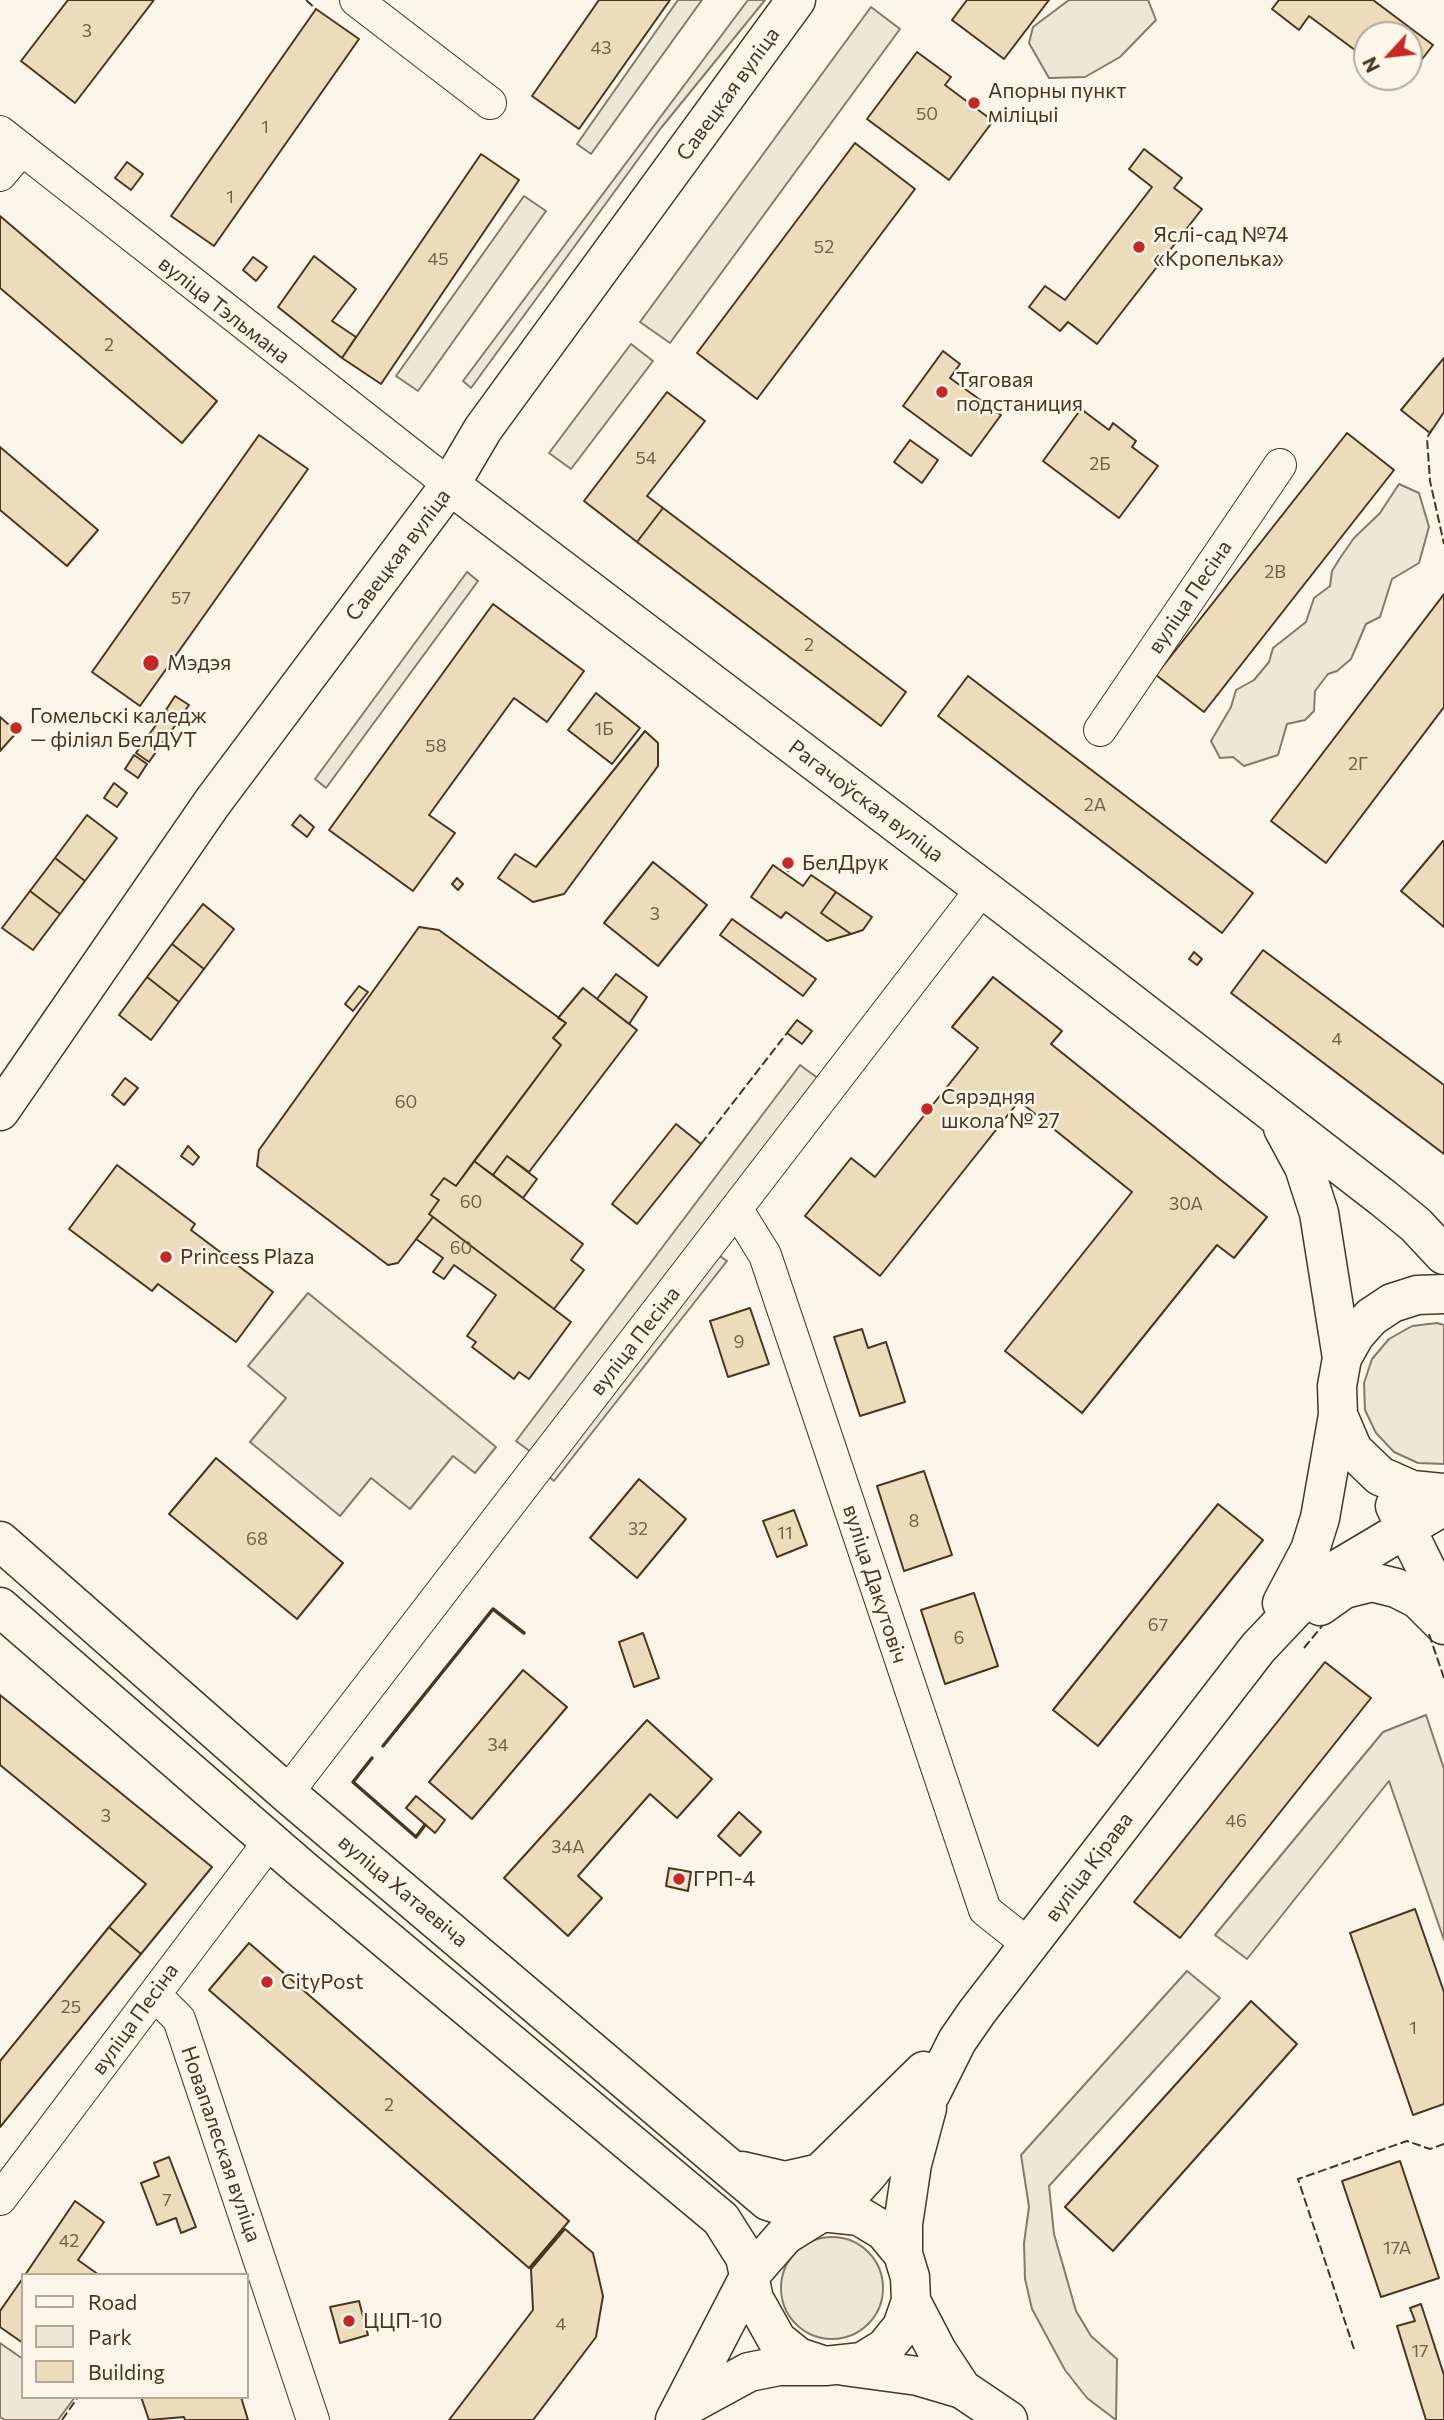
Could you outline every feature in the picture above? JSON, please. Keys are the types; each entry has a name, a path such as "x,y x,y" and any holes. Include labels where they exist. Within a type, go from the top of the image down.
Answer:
{"main road":[{"name":"Савецкая вуліца","path":"0,1111 212,803 450,485 483,429 796,0"},
{"name":"Рагачоўская вуліца","path":"450,485 982,888 1279,1120 1430,1231 1444,1255"},
{"name":"Рагачоўская вуліца","path":"1279,1120 1304,1167 1319,1213 1342,1357"},
{"path":"1443,1293 1416,1295 1392,1303 1371,1317 1354,1335 1342,1357 1336,1386 1338,1415 1353,1450 1380,1476 1412,1490 1444,1493"},
{"name":"вуліца Кірава","path":"1258,1648 1310,1550 1320,1518 1338,1415"},
{"path":"1380,1476 1444,1605"},
{"name":"вуліца Кірава","path":"821,2212 848,2196 931,2093 957,2041 1258,1648 1326,1576 1444,1506"},
{"name":"вуліца Хатаевіча","path":"0,1541 287,1793 768,2201 793,2209 821,2212"},
{"path":"1258,1648 1344,1590 1372,1582 1396,1588 1418,1599 1444,1625"},
{"path":"0,1607 270,1841 721,2219 745,2257 750,2275 754,2299 777,2340 798,2357 834,2366 862,2362 885,2348 902,2327 911,2301 910,2277 903,2254 884,2231 859,2216 821,2212 785,2235 750,2275 679,2414"},
{"path":"727,2165 785,2182 820,2174 957,2041"},
{"name":"вуліца Кірава","path":"903,2254 903,2224 912,2164 931,2093"},
{"path":"911,2301 937,2351 962,2389"},
{"path":"679,2414 749,2372 779,2366 834,2366 918,2376 962,2389 1008,2420"}],"street":[{"path":"356,0 490,103"},
{"path":"0,175 10,141"},
{"name":"вуліца Тэльмана","path":"10,141 450,485"},
{"name":"вуліца Песіна","path":"1100,730 1280,465"},
{"name":"вуліца Песіна","path":"287,1793 982,888"},
{"name":"вуліца Дакутовіч","path":"737,1210 765,1255 985,1910 1029,1945"},
{"name":"вуліца Песіна","path":"0,2199 270,1841"},
{"name":"Новапалеская вуліца","path":"155,1995 178,2019 313,2420"}],"green space":[{"path":"678,0 702,0 591,154 577,144"},
{"path":"748,0 765,0 661,128 471,388 463,381"},
{"path":"1069,0 1148,0 1156,20 1120,57 1085,77 1049,78 1029,43 1033,27"},
{"path":"871,7 900,29 670,343 640,322"},
{"path":"524,196 546,211 418,391 396,376"},
{"path":"631,344 653,361 571,469 549,453"},
{"path":"1399,484 1419,493 1429,527 1419,563 1392,579 1380,617 1366,624 1351,659 1337,671 1328,674 1315,691 1314,711 1305,720 1287,724 1278,755 1244,766 1233,757 1220,758 1211,741 1231,707 1236,690 1254,680 1269,662 1273,648 1306,622 1314,598 1330,586 1332,571 1340,558 1354,538 1380,513"},
{"path":"467,572 478,581 326,788 315,779"},
{"path":"1437,1323 1444,1325 1444,1464 1418,1463 1394,1452 1376,1433 1365,1410 1364,1383 1372,1359 1389,1339 1412,1326"},
{"path":"832,2237 851,2241 868,2252 879,2269 883,2288 879,2307 868,2324 851,2335 832,2339 813,2335 796,2324 785,2307 781,2288 785,2269 796,2252 813,2241"}],"shaded area":[{"path":"800,1065 819,1079 535,1455 516,1441"},
{"path":"713,1251 727,1261 554,1481 541,1470"},
{"path":"308,1293 496,1447 475,1473 453,1456 410,1509 371,1478 340,1516 250,1442 286,1398 248,1366"},
{"path":"1426,1715 1444,1769 1444,1940 1389,1781 1247,1959 1215,1935 1383,1732"},
{"path":"1187,1971 1220,1998 1049,2186 1054,2234 1076,2311 1091,2336 1117,2359 1116,2420 1087,2398 1065,2370 1032,2309 1025,2279 1024,2243 1029,2207 1021,2155"},
{"path":"0,2343 21,2358 21,2399 74,2399 58,2420 5,2420 0,2417"}],"building":[{"path":"68,0 154,0 75,103 21,61"},
{"path":"599,0 670,0 579,129 532,96"},
{"path":"967,0 1049,0 1004,59 952,20"},
{"path":"1279,0 1373,0 1401,21 1353,21 1353,49 1309,16 1299,30 1272,9"},
{"path":"316,9 359,39 214,246 171,216"},
{"path":"1423,38 1433,45 1423,58"},
{"path":"917,52 951,77 945,85 993,121 949,180 867,119"},
{"path":"855,143 915,189 757,399 697,353"},
{"name":"Яслі-сад №74 «Кропелька»","path":"1144,149 1182,178 1174,188 1202,209 1097,344 1068,322 1060,331 1029,307 1045,286 1065,300 1152,187 1129,169"},
{"path":"481,154 519,180 381,384 342,358"},
{"path":"127,162 143,174 131,190 115,178"},
{"path":"0,216 217,401 182,443 0,288"},
{"path":"314,256 356,289 332,321 356,337 342,358 278,307"},
{"path":"253,257 267,267 256,281 243,270"},
{"name":"Тяговая подстаниция","path":"943,351 960,364 950,378 1001,415 971,456 903,406"},
{"path":"1444,358 1444,412 1430,433 1401,410"},
{"path":"667,392 705,421 647,496 663,508 637,542 584,501"},
{"path":"1081,409 1109,430 1113,423 1136,441 1132,447 1158,466 1119,518 1043,461"},
{"path":"1347,433 1394,470 1204,712 1156,675"},
{"path":"259,435 308,469 140,706 92,672"},
{"path":"910,440 938,460 922,483 894,462"},
{"path":"0,447 98,530 67,566 0,510"},
{"path":"663,508 906,692 881,726 637,542"},
{"path":"1444,594 1444,707 1326,863 1271,821"},
{"path":"493,604 584,671 547,722 514,698 429,815 455,833 413,891 329,830"},
{"path":"968,676 1253,893 1222,933 938,716"},
{"path":"596,693 640,728 612,764 568,730"},
{"path":"175,696 189,705 179,719 166,710"},
{"path":"164,714 177,723 158,749 145,740"},
{"path":"0,717 17,732 0,751"},
{"path":"645,731 658,743 658,766 564,894 533,902 498,878 515,854 536,867"},
{"path":"145,740 158,749 149,762 136,753"},
{"path":"134,755 147,764 138,778 125,769"},
{"path":"114,783 127,793 117,807 104,798"},
{"path":"87,815 117,838 85,881 55,858"},
{"path":"300,815 314,827 307,837 292,825"},
{"path":"1444,842 1444,927 1401,891"},
{"name":"БелДрук","path":"788,856 795,862 788,871 781,864"},
{"path":"55,858 85,881 60,914 30,891"},
{"path":"653,862 707,905 658,966 604,923"},
{"path":"773,865 803,886 811,875 836,892 821,913 851,934 827,941 786,912 781,918 751,897"},
{"path":"457,878 463,884 458,890 452,884"},
{"path":"30,891 60,914 33,950 2,928"},
{"path":"836,892 872,917 863,930 851,934 821,913"},
{"path":"203,904 234,929 204,969 172,944"},
{"path":"732,919 816,979 803,996 720,935"},
{"path":"419,927 439,930 566,1023 553,1038 561,1045 456,1186 444,1178 431,1195 439,1200 429,1214 433,1217 398,1263 388,1265 257,1166 259,1150"},
{"path":"172,944 204,969 179,1002 147,977"},
{"path":"1263,950 1444,1085 1444,1154 1231,993"},
{"path":"1194,952 1202,959 1197,965 1189,959"},
{"path":"616,974 647,997 629,1024 597,999"},
{"path":"147,977 179,1002 151,1040 119,1015"},
{"path":"993,977 1062,1031 1051,1044 1267,1217 1234,1258 1217,1245 1082,1413 1005,1351 1132,1192 1019,1101 880,1276 805,1216 851,1158 875,1177 978,1048 952,1027"},
{"path":"359,986 368,992 353,1011 345,1004"},
{"path":"583,988 637,1030 529,1172 507,1156 493,1175 474,1161 561,1045 553,1038 566,1023 558,1018"},
{"path":"797,1020 812,1031 802,1044 787,1033"},
{"path":"125,1078 138,1088 124,1105 112,1095"},
{"path":"676,1124 701,1144 637,1224 612,1204"},
{"path":"188,1146 199,1157 193,1165 181,1156"},
{"path":"507,1156 537,1179 523,1198 493,1175"},
{"path":"474,1161 583,1244 571,1260 584,1270 554,1309 429,1214 439,1200 431,1195 444,1178 456,1186"},
{"name":"Princess Plaza","path":"117,1165 195,1224 191,1230 273,1292 236,1342 158,1284 152,1291 69,1229"},
{"path":"433,1217 571,1322 529,1379 519,1372 514,1379 472,1347 476,1342 467,1336 496,1295 454,1265 444,1279 433,1272 443,1258 416,1239"},
{"path":"750,1308 769,1364 728,1377 710,1321"},
{"path":"862,1329 868,1348 886,1342 905,1402 860,1416 834,1337"},
{"path":"216,1458 343,1563 297,1619 169,1514"},
{"path":"924,1471 952,1555 904,1571 877,1486"},
{"path":"639,1479 686,1519 637,1578 590,1538"},
{"path":"1218,1504 1263,1540 1098,1746 1053,1710"},
{"path":"794,1510 807,1545 777,1557 763,1521"},
{"path":"974,1593 998,1666 945,1684 921,1610"},
{"path":"643,1633 659,1678 634,1687 619,1642"},
{"path":"1325,1662 1371,1698 1180,1938 1134,1902"},
{"path":"523,1670 567,1707 472,1819 429,1782"},
{"path":"0,1695 212,1867 141,1954 109,1927 146,1884 0,1765"},
{"path":"647,1720 712,1779 677,1818 650,1794 578,1876 602,1898 568,1936 504,1878"},
{"path":"416,1796 445,1820 435,1833 406,1808"},
{"path":"739,1812 761,1832 740,1856 718,1836"},
{"name":"ГРП-4","path":"669,1868 691,1872 688,1891 666,1886"},
{"path":"1415,1909 1444,1992 1444,2104 1413,2115 1350,1933"},
{"path":"109,1927 141,1954 0,2127 0,2061"},
{"path":"249,1943 569,2221 529,2268 209,1990"},
{"path":"1251,2001 1297,2044 1113,2251 1065,2207"},
{"path":"169,2157 196,2227 181,2233 176,2218 157,2225 141,2183 159,2176 154,2163"},
{"path":"1400,2161 1439,2278 1381,2297 1342,2181"},
{"path":"75,2201 104,2222 78,2260 96,2273 26,2273"},
{"path":"565,2229 593,2253 603,2296 596,2337 533,2420 449,2420 533,2310 531,2269"},
{"path":"21,2281 21,2342 0,2327 0,2311"},
{"name":"ЦЦП-10","path":"359,2301 368,2335 340,2343 330,2307"},
{"path":"1421,2304 1444,2375 1444,2420 1426,2420 1397,2326 1415,2321 1410,2308"},
{"path":"142,2399 242,2399 248,2420 185,2420 184,2417 149,2420"}],"fence":[{"path":"306,0 316,9"},
{"path":"1432,429 1427,438 1430,481 1444,544"},
{"path":"701,1144 787,1033"},
{"path":"1304,1648 1322,1626"},
{"path":"1429,1634 1444,1678"},
{"path":"1354,2349 1298,2179 1407,2141 1430,2149 1444,2144"},
{"path":"62,2420 77,2399"}],"wall":[{"path":"383,1746 493,1609 524,1633"},
{"path":"372,1758 353,1782 416,1837 425,1825"}],"place":[{"name":"Апорны пункт міліцыі","path":"974,103"},
{"name":"Яслі-сад №74 «Кропелька»","path":"1139,247"},
{"name":"Тяговая подстаниция","path":"942,392"},
{"name":"Мэдэя","path":"151,663"},
{"name":"Гомельскі каледж — філіял БелДУТ","path":"16,728"},
{"name":"БелДрук","path":"788,863"},
{"name":"Сярэдняя школа № 27","path":"927,1109"},
{"name":"Princess Plaza","path":"166,1257"},
{"name":"ГРП-4","path":"679,1879"},
{"name":"CityPost","path":"267,1982"},
{"name":"ЦЦП-10","path":"349,2321"}]}
